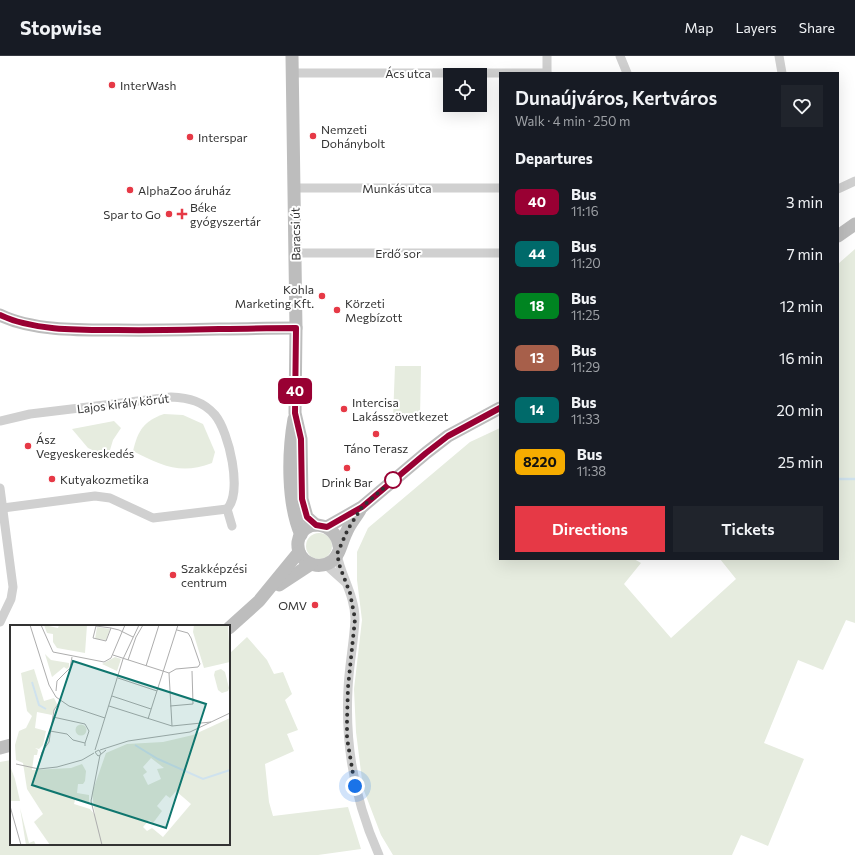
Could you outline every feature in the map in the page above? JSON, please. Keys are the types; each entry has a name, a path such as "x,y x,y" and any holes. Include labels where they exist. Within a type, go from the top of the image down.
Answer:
{"street":[{"name":"Baracsi út","path":"292,56 296,328 295,413 291,438 292,494 296,523 301,535"},
{"path":"547,56 547,72"},
{"path":"620,56 627,72"},
{"path":"778,56 782,72"},
{"name":"Ács utca","path":"293,73 499,73"},
{"path":"839,189 855,181"},
{"name":"Munkás utca","path":"294,188 499,188"},
{"path":"839,235 855,224"},
{"name":"Erdő sor","path":"295,253 499,253"},
{"path":"1,319 66,329 157,331 296,328"},
{"name":"Lajos király körút","path":"0,421 30,414 171,397 192,398 215,415 225,436 235,478 233,501 227,509"},
{"path":"362,507 348,529 333,560 326,564 311,564 304,560 299,552 298,543 305,530 322,526 362,507 448,436 499,409"},
{"name":"Baracsi út","path":"295,413 301,439 302,499 307,517 322,526"},
{"path":"0,488 13,587 11,599 0,622"},
{"path":"3,508 103,496 153,518 227,509 232,526"},
{"path":"322,526 336,534 338,550 355,619 348,687 347,738 355,786 371,837 379,855"},
{"path":"230,627 268,592 299,552"},
{"path":"268,592 311,564"},
{"path":"326,564 346,583"},
{"path":"0,748 10,745"}],"shaded area":[{"path":"855,249 855,623 846,620 823,670 798,660 764,743 804,759 768,846 741,835 732,855 393,855 381,835 363,788 356,732 354,689 362,620 357,580 357,552 368,528 470,442 499,428 499,560 636,560 641,563 624,584 671,638 736,579 721,560 839,560 839,263"},
{"path":"395,366 421,366 420,418 393,418"},
{"path":"164,414 183,415 203,424 215,452 212,463 201,467 191,468 172,467 153,461 133,451 137,437 143,427 151,420"},
{"path":"114,421 121,428 113,440 110,450 101,454 88,448 72,429"},
{"path":"319,533 328,537 332,546 328,555 319,559 310,555 306,546 310,537"},
{"path":"247,637 267,660 274,674 283,672 292,694 285,700 298,730 287,734 294,751 265,764 269,802 273,816 348,807 361,849 318,855 0,855 0,762 10,760 10,845 230,845 230,653"}],"waterway":[{"path":"839,479 855,479"}],"bus line":[{"name":"40","path":"0,315 24,323 66,329 157,331 296,328 295,413 301,439 302,499 307,517 316,525 324,525 327,527 362,507 448,436 499,409"}],"place":[{"name":"InterWash","path":"112,85"},
{"name":"Nemzeti Dohánybolt","path":"313,136"},
{"name":"Interspar","path":"190,137"},
{"name":"AlphaZoo áruház","path":"130,190"},
{"name":"Spar to Go","path":"169,214"},
{"name":"Béke gyógyszertár","path":"182,214"},
{"name":"Kohla Marketing Kft.","path":"322,296"},
{"name":"Körzeti Megbízott","path":"337,310"},
{"name":"Intercisa Lakásszövetkezet","path":"344,409"},
{"name":"Táno Terasz","path":"376,434"},
{"name":"Ász Vegyeskereskedés","path":"28,446"},
{"name":"Drink Bar","path":"347,468"},
{"name":"Kutyakozmetika","path":"52,479"},
{"name":"Szakképzési centrum","path":"173,575"},
{"name":"OMV","path":"315,605"}],"route":[{"path":"355,786 347,738 348,687 355,619 350,593 340,567 337,554 339,546 348,529 362,507 393,480"}]}
